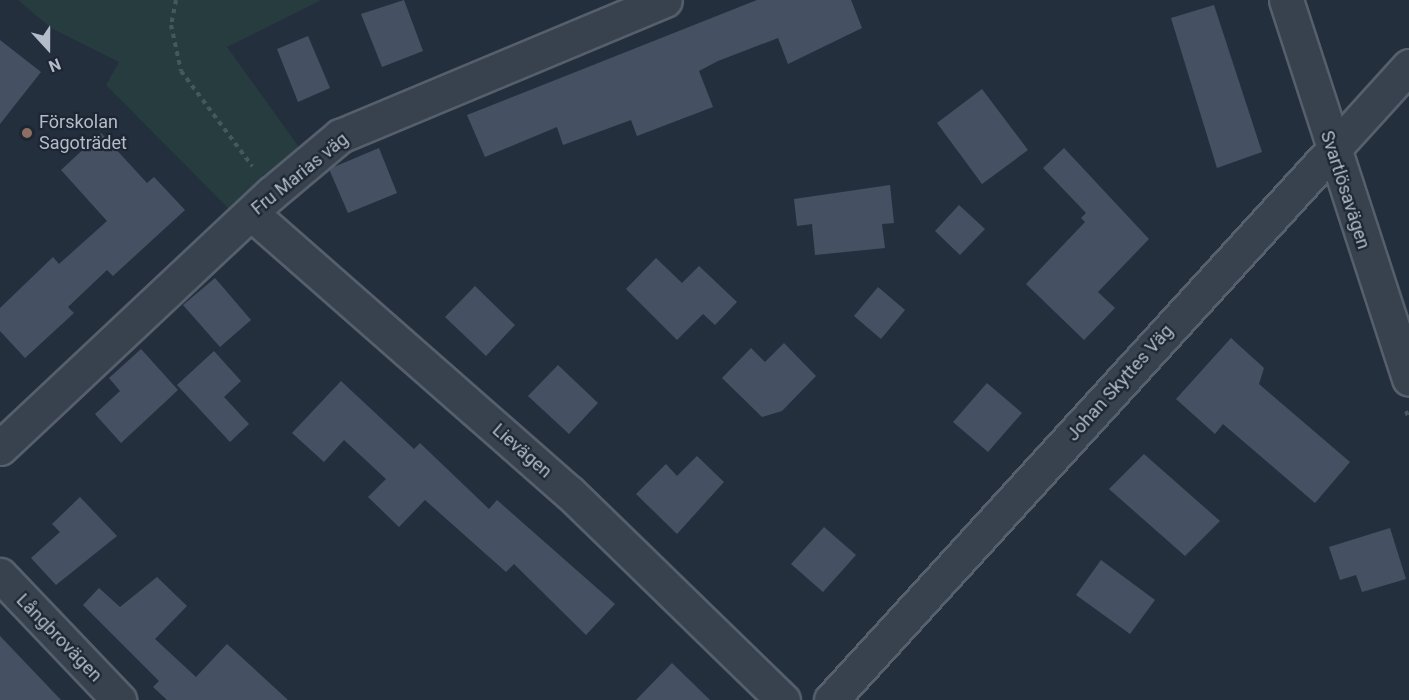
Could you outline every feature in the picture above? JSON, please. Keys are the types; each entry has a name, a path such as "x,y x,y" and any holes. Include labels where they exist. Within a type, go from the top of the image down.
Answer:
{"street":[{"name":"Fru Marias väg","path":"0,448 262,203 340,136 665,0"},
{"name":"Svartlösavägen","path":"1286,0 1331,152 1409,378"},
{"name":"Johan Skyttes Väg","path":"831,700 1409,66"},
{"name":"Lievägen","path":"262,203 570,493 783,700"},
{"name":"Långbrovägen","path":"0,575 119,700"}],"path":[{"path":"176,0 171,25 181,71 262,203"}],"green space":[{"path":"18,0 321,0 227,47 299,147 229,209 106,85 119,62 51,28"}],"building":[{"path":"404,0 423,51 382,67 361,14"},
{"path":"757,0 851,0 862,28 788,64 778,38 718,61 699,71 713,107 637,136 631,120 563,145 557,127 485,157 467,115"},
{"path":"1214,5 1262,152 1217,168 1171,18"},
{"path":"308,36 330,88 298,102 277,49"},
{"path":"0,40 41,72 0,124"},
{"path":"982,89 1028,150 982,184 937,123"},
{"path":"101,133 147,183 154,177 185,210 113,276 107,270 68,307 74,313 25,358 0,331 0,308 53,257 59,264 107,221 61,170"},
{"path":"379,148 397,193 348,213 329,169"},
{"path":"1064,148 1149,239 1098,292 1115,308 1084,340 1026,284 1085,222 1081,218 1086,213 1043,168"},
{"path":"890,185 894,223 882,224 885,248 815,255 812,224 797,226 794,199"},
{"path":"959,205 985,229 960,255 935,231"},
{"path":"656,258 682,283 699,266 737,302 715,325 703,314 677,340 626,289"},
{"path":"215,278 251,320 220,347 183,305"},
{"path":"475,286 515,325 486,356 445,317"},
{"path":"878,287 905,310 881,339 854,316"},
{"path":"1231,338 1264,368 1259,384 1350,462 1315,503 1223,424 1215,434 1176,399"},
{"path":"784,343 816,376 782,411 762,417 722,378 751,348 765,362"},
{"path":"141,349 178,390 121,443 95,414 120,391 109,378"},
{"path":"214,351 241,381 224,397 249,424 230,442 177,385"},
{"path":"558,365 598,403 569,434 528,396"},
{"path":"341,381 414,449 420,443 489,509 497,500 615,604 586,635 514,564 506,572 425,500 399,527 368,497 386,479 344,440 324,462 292,433"},
{"path":"987,383 1022,413 988,452 953,422"},
{"path":"1144,454 1220,521 1185,556 1109,489"},
{"path":"697,456 724,482 677,534 636,494 666,464 677,476"},
{"path":"80,497 117,536 56,585 31,558 60,532 52,524"},
{"path":"824,527 856,555 823,592 791,564"},
{"path":"1390,528 1406,579 1362,592 1356,575 1340,580 1329,547"},
{"path":"1101,560 1155,600 1130,634 1076,595"},
{"path":"157,577 187,606 155,639 196,677 227,644 288,700 167,700 153,687 159,681 83,605 99,588 120,607"},
{"path":"0,636 61,700 0,700"},
{"path":"672,663 710,700 636,700"}],"place":[{"name":"Förskolan Sagoträdet","path":"27,133"}]}
